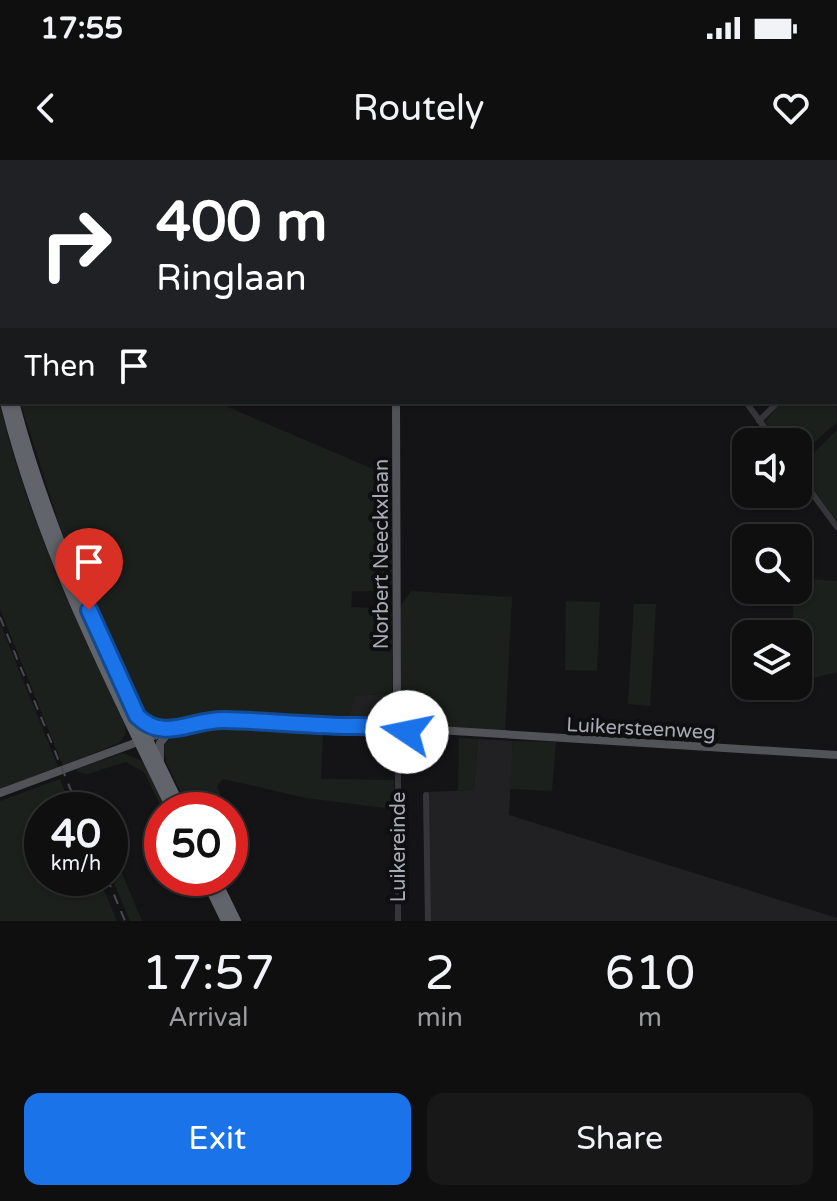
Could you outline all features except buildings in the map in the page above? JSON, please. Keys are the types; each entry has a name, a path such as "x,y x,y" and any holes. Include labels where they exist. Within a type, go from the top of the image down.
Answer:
{"highway":[{"path":"6,404 29,484 55,555 165,792"},
{"path":"15,404 57,535 133,718"},
{"path":"154,763 171,792"},
{"path":"214,896 226,921"},
{"path":"224,896 236,921"}],"main road":[{"name":"Norbert Neeckxlaan","path":"396,404 399,731"},
{"path":"119,749 128,736 133,718 151,728 172,730"},
{"name":"Luikersteenweg","path":"0,793 201,721 837,755"},
{"path":"119,749 135,750 154,763 160,743 172,730"}],"street":[{"path":"747,404 764,428"},
{"path":"759,421 776,404"},
{"path":"812,493 837,527"},
{"name":"Norbert Neeckxlaan","path":"398,778 399,731"},
{"name":"Luikereinde","path":"398,778 399,919"},
{"path":"426,795 428,921"}],"shaded area":[{"path":"21,404 221,404 392,477 392,586 376,586 376,591 352,591 351,607 392,609 392,693 355,696 348,720 210,712 156,727 138,710 61,530"},
{"path":"779,404 836,404 837,422 812,444 812,428 769,428 765,422"},
{"path":"0,406 38,529 125,725 125,735 119,743 63,766 0,609"},
{"path":"837,430 837,521 812,487 812,454"},
{"path":"812,579 837,581 837,672 812,678 812,620 793,620 793,604 812,604"},
{"path":"411,591 512,597 505,733 409,725 404,721 401,711 401,605"},
{"path":"566,601 600,602 597,671 565,670"},
{"path":"634,604 656,604 650,706 628,704"},
{"path":"0,623 58,767 0,789"},
{"path":"392,693 391,720 387,725 348,720 354,696"},
{"path":"208,725 323,731 321,779 394,780 394,809 306,798 223,779 217,786 219,792 181,792 166,762 164,746 172,736"},
{"path":"459,738 478,739 474,790 458,791"},
{"path":"478,739 513,741 509,815 837,918 837,921 430,921 428,792 474,790"},
{"path":"513,741 556,742 552,791 510,789"},
{"path":"123,753 142,761 158,792 154,792 144,772 126,762 88,774 77,772 77,769"},
{"path":"60,779 65,792 25,792"},
{"path":"24,792 24,896 107,896 117,921 0,921 0,801"},
{"path":"128,888 142,921 130,921 120,896 128,896"}],"railway":[{"path":"0,617 72,792"},
{"path":"115,896 125,921"}],"route":[{"path":"89,610 137,716 151,728 172,730 201,721 224,720 348,727 392,727 399,723 404,725 407,732"}]}
